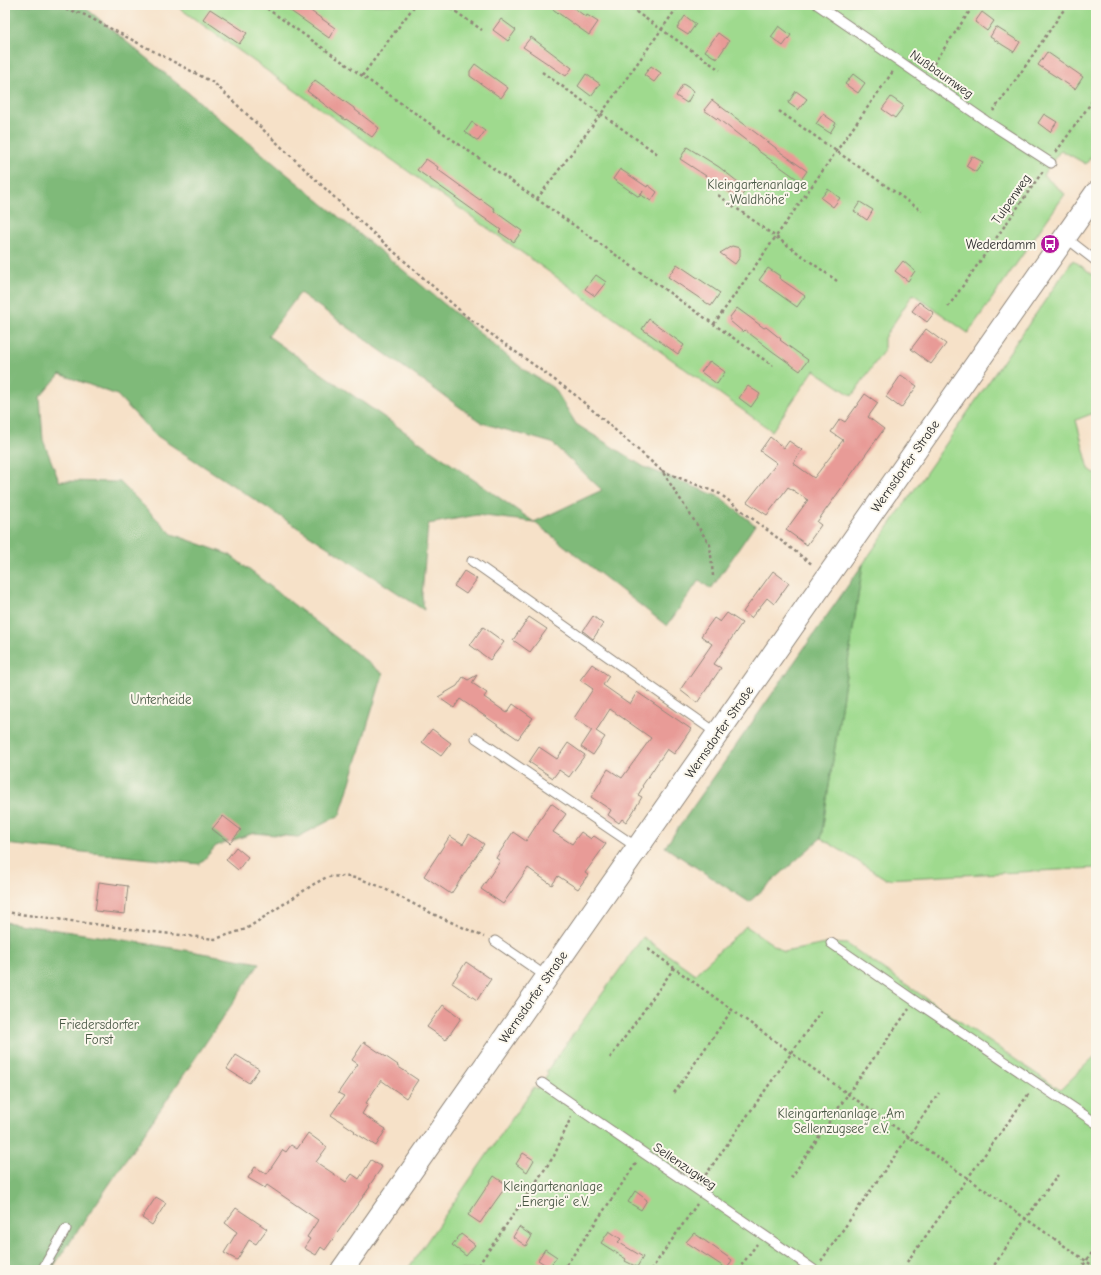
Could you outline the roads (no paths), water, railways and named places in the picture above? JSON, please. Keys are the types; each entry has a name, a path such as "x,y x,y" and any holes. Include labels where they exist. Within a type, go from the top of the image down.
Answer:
{"main road":[{"name":"Wernsdorfer Straße","path":"342,1270 1096,193"}],"lane":[{"name":"Nußbaumweg","path":"818,5 1050,163"},
{"path":"1065,237 1096,261"},
{"path":"472,562 718,734"},
{"path":"476,738 638,848"},
{"path":"495,941 547,977"},
{"path":"831,943 1096,1123"},
{"name":"Sellenzugweg","path":"542,1083 643,1154 700,1191 763,1235 817,1267"},
{"path":"42,1270 66,1229"}],"place":[{"name":"Wederdamm","path":"1050,244"}],"park label":[{"name":"Kleingartenanlage „Waldhöhe“","path":"757,192"},
{"name":"Unterheide","path":"161,699"},
{"name":"Friedersdorfer Forst","path":"99,1032"},
{"name":"Kleingartenanlage „Am Sellenzugsee“ e.V.","path":"841,1120"},
{"name":"Kleingartenanlage „Energie“ e.V.","path":"553,1194"}]}
